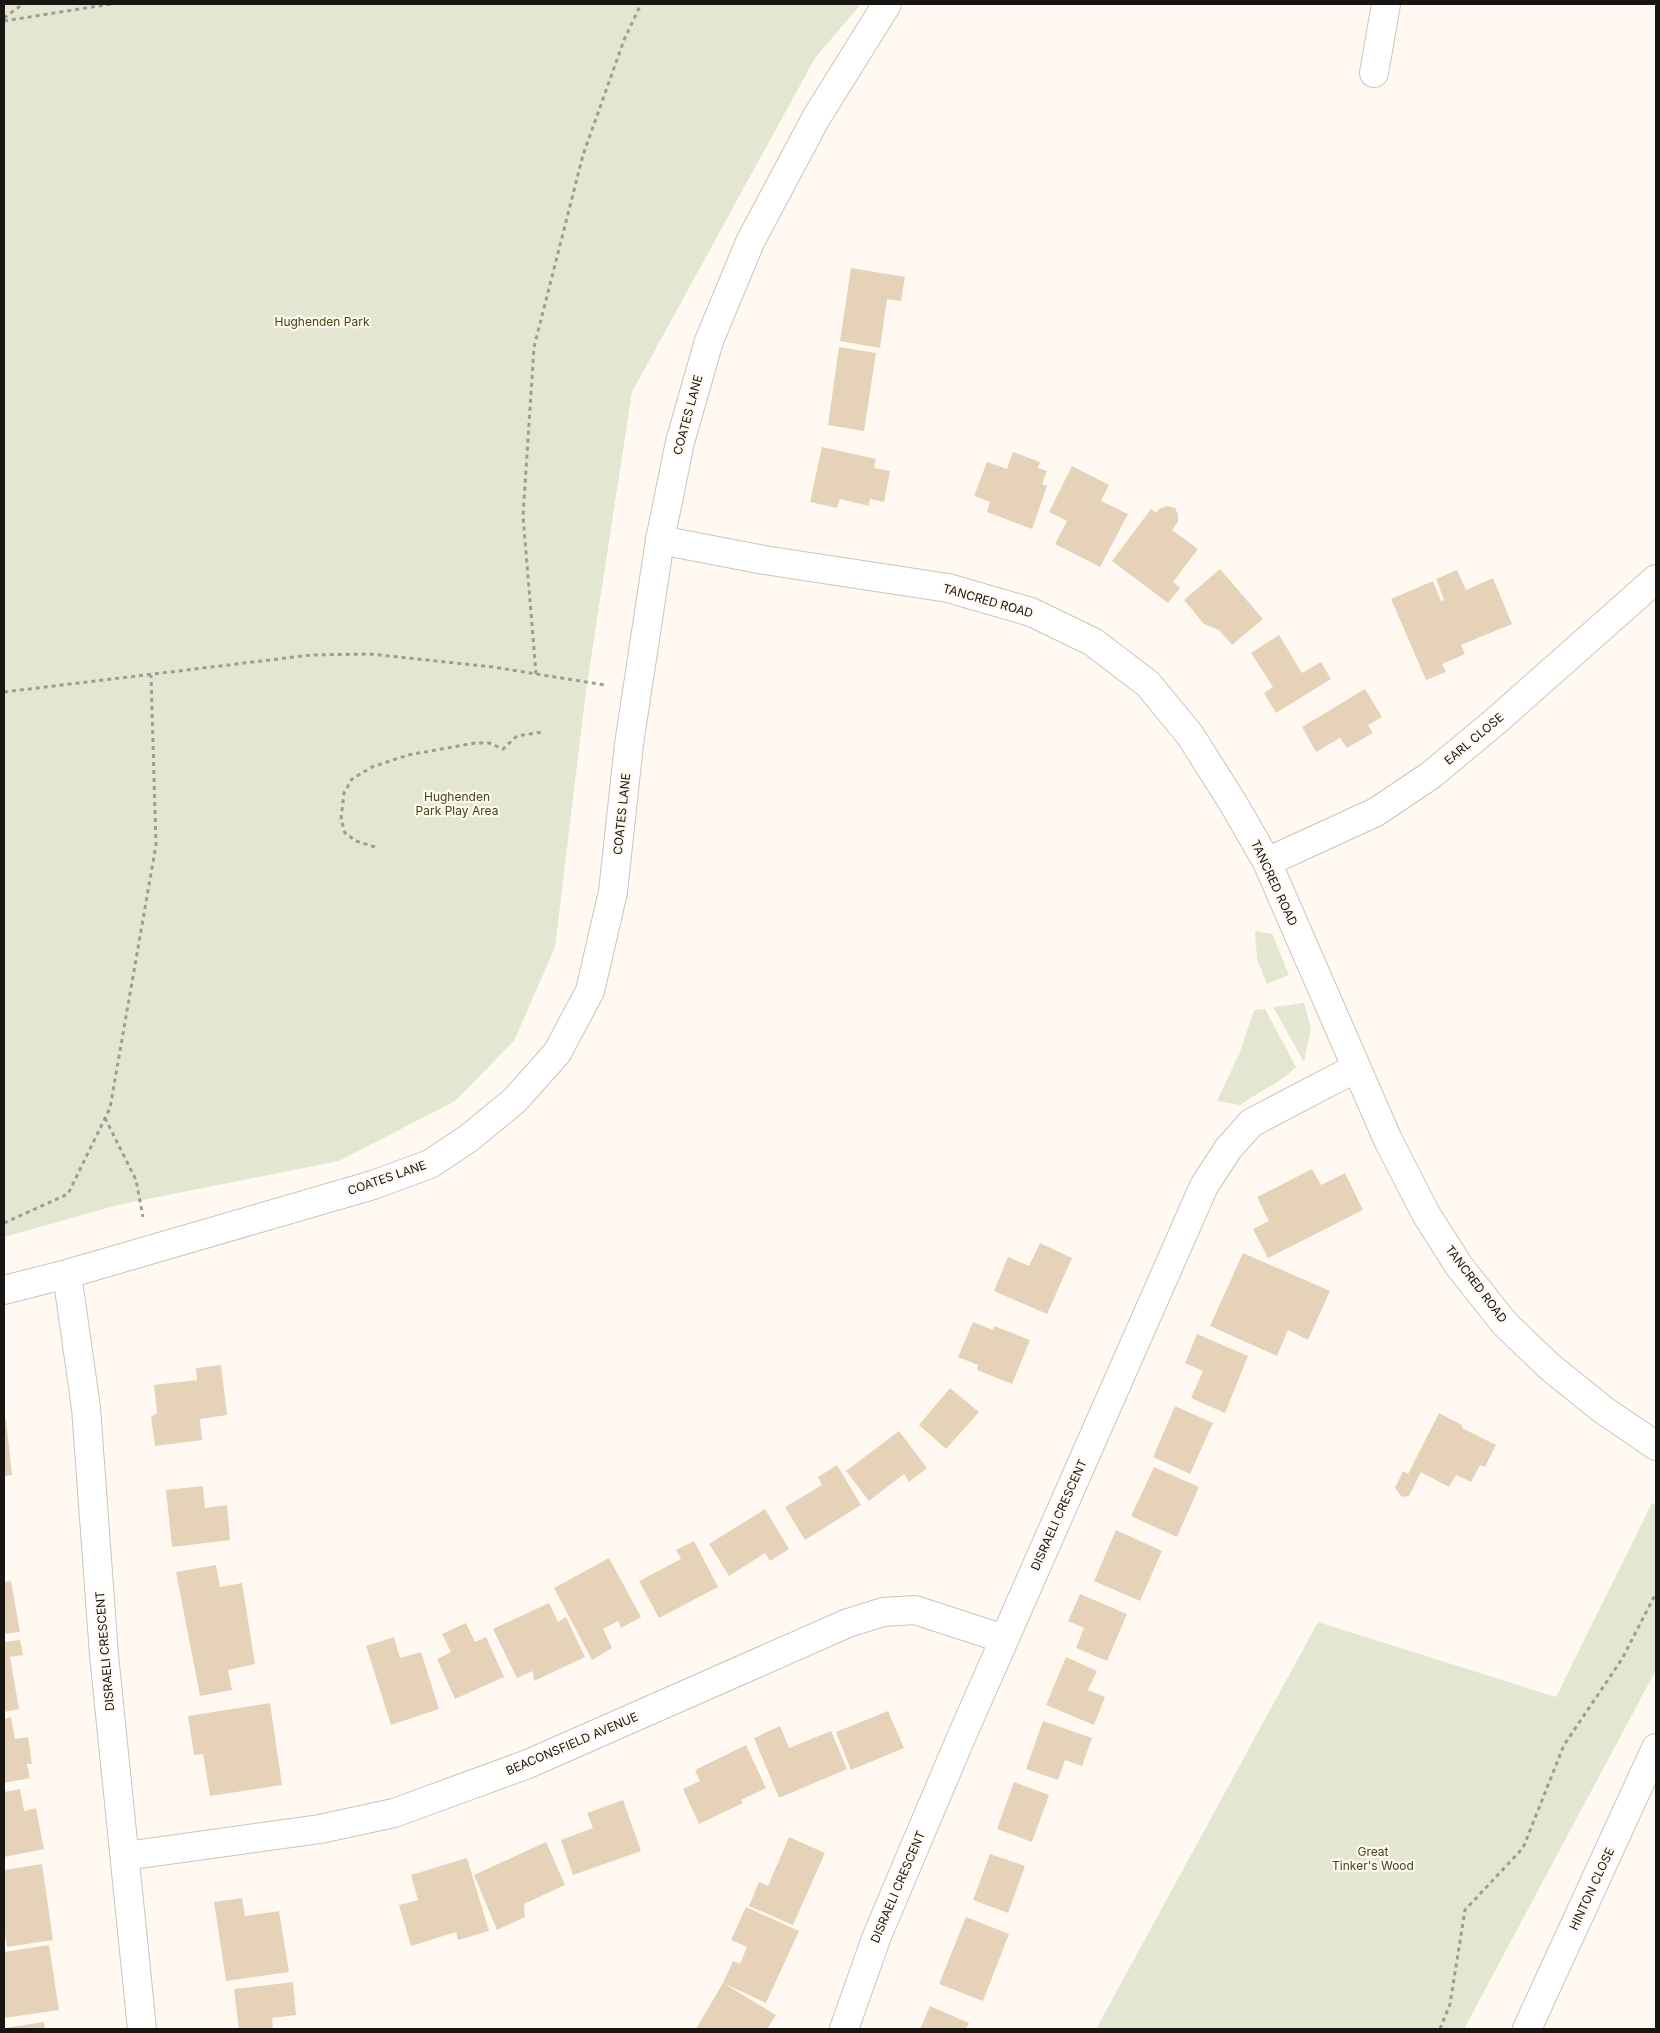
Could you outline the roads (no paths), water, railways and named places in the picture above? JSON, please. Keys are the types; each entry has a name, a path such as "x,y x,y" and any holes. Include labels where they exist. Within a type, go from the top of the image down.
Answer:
{"street":[{"name":"COATES LANE","path":"4,1290 67,1274 373,1185 430,1164 469,1138 515,1100 557,1053 590,991 613,892 629,744 660,540 680,442 709,342 746,251 816,118 887,4"},
{"path":"1374,73 1386,4"},
{"name":"TANCRED ROAD","path":"660,540 764,560 948,588 1031,612 1093,642 1148,684 1190,735 1233,803 1267,862 1388,1140 1426,1214 1459,1266 1505,1324 1550,1367 1602,1409 1656,1446"},
{"name":"EARL CLOSE","path":"1267,862 1376,812 1431,775 1497,720 1656,579"},
{"name":"DISRAELI CRESCENT","path":"844,2029 877,1936 1004,1638 1209,1179 1228,1149 1251,1123 1356,1068"},
{"name":"DISRAELI CRESCENT","path":"67,1274 86,1408 104,1655 142,2029"},
{"name":"BEACONSFIELD AVENUE","path":"125,1856 320,1829 394,1813 528,1764 848,1623 883,1612 915,1610 1004,1638"},
{"name":"HINTON CLOSE","path":"1527,2029 1656,1748"}],"park label":[{"name":"Hughenden Park","path":"322,322"},
{"name":"Hughenden Park Play Area","path":"457,804"},
{"name":"Great Tinker's Wood","path":"1373,1859"}]}
